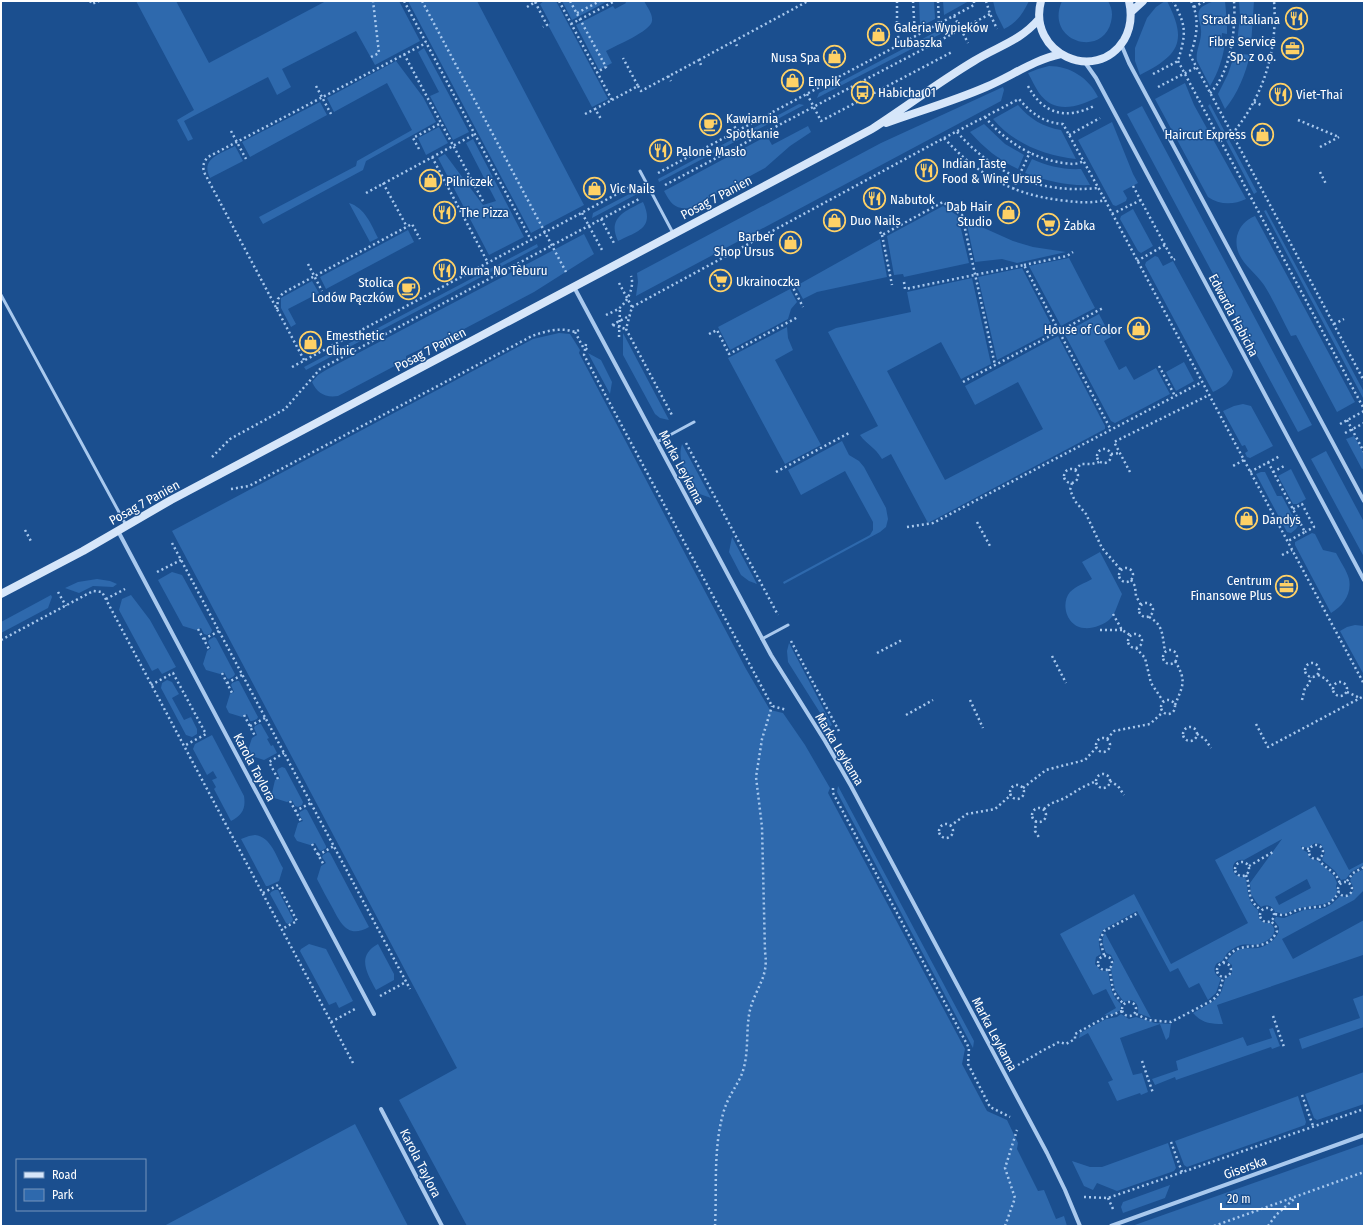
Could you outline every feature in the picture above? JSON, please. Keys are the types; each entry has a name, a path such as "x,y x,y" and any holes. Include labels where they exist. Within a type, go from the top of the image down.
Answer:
{"street":[{"path":"1041,1 1039,19 1044,37 1053,48 1061,54 1070,58 1084,61 1102,58 1111,53 1121,43 1130,26 1131,12 1128,1"},
{"path":"1131,12 1143,1"},
{"name":"Posag 7 Panien","path":"1,594 118,531 171,500 872,128 974,61 1019,37 1030,29 1039,19"},
{"name":"Edwarda Habicha","path":"1121,43 1128,63 1364,500"},
{"name":"Posag 7 Panien","path":"872,128 986,87 1032,63 1061,54"},
{"name":"Edwarda Habicha","path":"1084,61 1096,78 1364,580"},
{"name":"Marka Leykama","path":"574,286 762,639 781,673 825,741 855,793 1047,1153 1080,1226"},
{"name":"Karola Taylora","path":"118,531 374,1014"},
{"name":"Karola Taylora","path":"381,1109 442,1226"},
{"name":"Giserska","path":"1111,1226 1364,1135"}],"lane":[{"path":"640,171 673,233"},
{"path":"1,295 126,526"},
{"path":"657,442 694,422"},
{"path":"762,639 788,625"}],"path":[{"path":"90,1 92,4 99,1"},
{"path":"371,57 379,53 373,1"},
{"path":"404,1 531,240"},
{"path":"422,1 574,286"},
{"path":"559,1 612,100"},
{"path":"570,1 606,67 597,72"},
{"path":"577,13 600,1"},
{"path":"571,24 615,1"},
{"path":"623,58 641,91 808,1"},
{"path":"897,1 899,45"},
{"path":"913,1 915,37"},
{"path":"938,1 939,24"},
{"path":"292,367 915,37 974,5 974,1"},
{"path":"986,1 990,14 999,32"},
{"path":"1174,1 1184,27 1184,40 1178,61 1364,410 1338,424"},
{"path":"1191,1 1196,15 1196,38 1190,55 1364,381"},
{"path":"1194,7 1205,1"},
{"path":"1210,93 1220,80 1228,59 1234,21 1234,1"},
{"path":"1232,134 1242,122 1254,102 1262,84 1271,53 1275,25 1274,1"},
{"path":"528,7 536,2 547,25 543,27"},
{"path":"954,16 968,43"},
{"path":"734,40 737,46"},
{"path":"304,360 204,171 203,165 208,157 426,42"},
{"path":"404,54 484,203"},
{"path":"807,94 821,121 946,55"},
{"path":"698,60 701,65"},
{"path":"1150,76 1178,61"},
{"path":"1157,88 1197,67"},
{"path":"668,76 671,81"},
{"path":"1026,82 1038,102 1044,108 1062,113 1072,113 1082,111 1095,105"},
{"path":"316,86 331,114"},
{"path":"585,114 638,86"},
{"path":"843,738 626,329 629,316 632,307 1019,99 1038,117 1051,122 1063,124 1069,134 1364,684"},
{"path":"1254,102 1261,105"},
{"path":"595,109 600,119"},
{"path":"985,117 1004,137 1020,148 1055,162 1072,164 1079,164 1083,162"},
{"path":"1069,134 1101,118"},
{"path":"1298,120 1339,137 1320,147"},
{"path":"419,149 413,138 441,122"},
{"path":"732,122 737,131"},
{"path":"231,131 246,159"},
{"path":"957,132 990,163 1038,185 1066,190 1098,188"},
{"path":"366,193 475,134"},
{"path":"944,138 980,171 992,179 1013,189 1034,196 1072,202 1092,203 1105,200"},
{"path":"1013,189 1030,152"},
{"path":"432,157 488,263"},
{"path":"1320,172 1326,184"},
{"path":"383,183 407,227"},
{"path":"1134,186 1173,260 1175,259"},
{"path":"1112,214 1141,200"},
{"path":"892,285 881,233 943,202 962,215 995,365"},
{"path":"582,213 602,250"},
{"path":"601,219 614,244"},
{"path":"277,310 280,295 412,224 420,239"},
{"path":"1137,261 1165,245"},
{"path":"904,282 905,289 1067,256 1073,252"},
{"path":"308,264 322,291"},
{"path":"1024,264 1111,430"},
{"path":"604,316 620,308 627,298 632,288 631,276"},
{"path":"789,280 803,307"},
{"path":"619,283 632,307"},
{"path":"963,382 1103,308"},
{"path":"609,327 629,316"},
{"path":"709,334 717,330 729,354 798,317"},
{"path":"1334,324 1344,319"},
{"path":"612,325 626,329"},
{"path":"249,486 532,336 554,330 568,330 575,332"},
{"path":"584,355 772,706 762,739 756,777 762,827 765,952 767,961 766,972 754,996 750,1010 747,1026 747,1058 741,1076 728,1098 722,1114 718,1137 715,1226"},
{"path":"1159,366 1175,396"},
{"path":"230,439 285,409 320,369"},
{"path":"907,527 933,523 1202,382"},
{"path":"1130,472 1114,442 1209,395"},
{"path":"1347,420 1364,452"},
{"path":"1332,440 1364,423"},
{"path":"776,472 849,433"},
{"path":"1099,462 1097,458 1100,451 1106,450 1111,454 1120,453"},
{"path":"1075,470 1081,464 1092,464 1099,462 1108,463 1111,459 1111,454"},
{"path":"1250,472 1282,454"},
{"path":"1273,472 1299,458"},
{"path":"1233,466 1244,460"},
{"path":"1268,462 1305,532"},
{"path":"1072,483 1065,481 1064,474 1068,469 1075,470"},
{"path":"1075,470 1078,476 1076,481 1072,483 1070,490 1075,501 1086,514 1102,548 1121,570"},
{"path":"1288,541 1314,527 1302,504 1293,509"},
{"path":"977,522 990,546"},
{"path":"25,530 32,543"},
{"path":"172,543 410,989"},
{"path":"1282,555 1292,549"},
{"path":"157,572 180,560"},
{"path":"1121,570 1126,568 1130,569 1133,573 1131,580 1135,586 1136,596 1141,605"},
{"path":"1121,570 1119,573 1121,580 1125,582 1131,580"},
{"path":"106,600 125,589"},
{"path":"1,640 93,591 102,592 354,1063"},
{"path":"58,592 66,606"},
{"path":"1149,617 1153,611 1151,606 1145,603 1138,608 1139,613 1144,617 1149,617 1156,620 1162,630 1165,651 1163,657 1164,662 1169,664 1175,662"},
{"path":"1113,614 1122,630 1130,635 1135,634 1141,637 1141,644 1136,648"},
{"path":"198,629 209,649"},
{"path":"1100,630 1122,630"},
{"path":"204,639 219,631"},
{"path":"1130,635 1128,644 1131,647 1136,648 1145,658 1151,683 1164,701"},
{"path":"877,653 902,640"},
{"path":"1165,651 1170,650 1176,652 1177,657 1175,662"},
{"path":"1052,656 1066,683"},
{"path":"1163,712 1167,714 1174,710 1183,685 1182,673 1175,662"},
{"path":"1311,677 1307,675 1305,671 1306,666 1310,663 1315,663 1318,666 1320,670 1318,675"},
{"path":"151,685 173,673 177,680 206,734 184,746"},
{"path":"222,673 232,693"},
{"path":"227,683 242,675"},
{"path":"1311,677 1318,675 1326,679 1334,690 1335,694 1340,696 1347,692"},
{"path":"1302,700 1305,688 1309,684 1311,677"},
{"path":"1334,690 1336,683 1340,682 1346,685 1347,692"},
{"path":"1347,692 1360,698"},
{"path":"1256,724 1268,747 1364,696"},
{"path":"906,715 934,700"},
{"path":"970,700 983,728"},
{"path":"1164,701 1170,700 1175,705"},
{"path":"1163,712 1161,706 1164,701"},
{"path":"772,706 787,710 791,716"},
{"path":"1107,739 1114,731 1150,724 1163,712"},
{"path":"244,715 255,736"},
{"path":"250,726 265,718"},
{"path":"1197,734 1191,741 1186,740 1182,735 1183,730 1190,726 1194,728 1197,734 1205,739 1211,748"},
{"path":"1023,788 1046,770 1085,760 1096,748 1098,739 1107,739"},
{"path":"1096,748 1102,752 1108,750 1110,743 1107,739"},
{"path":"278,779 269,762 284,754"},
{"path":"1110,781 1104,788 1098,786 1096,781 1098,775 1107,775 1110,781 1118,786 1124,794"},
{"path":"1040,839 1035,831 1036,821 1033,818 1033,811 1037,808 1044,809 1050,804 1065,798 1096,781"},
{"path":"950,826 967,814 995,809 1011,795 1010,791 1015,786 1023,788"},
{"path":"834,787 833,793 969,1048 968,1064 990,1107 1010,1117 1012,1122"},
{"path":"1011,795 1014,799 1021,798 1024,793 1023,788"},
{"path":"290,801 301,822"},
{"path":"295,811 311,803"},
{"path":"1036,821 1041,822 1045,819 1046,815 1044,809"},
{"path":"945,824 950,826 953,832 951,836 947,839 940,836 938,832 940,828 945,824"},
{"path":"312,844 324,865"},
{"path":"1302,848 1309,849 1315,845 1322,847 1324,851 1318,859"},
{"path":"318,855 334,846"},
{"path":"1261,910 1268,907 1273,910 1275,914 1285,916 1300,909 1324,907 1333,902 1339,892 1338,888 1340,884 1336,875 1318,859 1311,858 1309,849"},
{"path":"1249,866 1273,852"},
{"path":"1241,861 1246,862 1249,866 1249,871 1244,876 1235,872 1234,868 1236,863 1241,861"},
{"path":"1340,884 1347,881 1353,873 1364,867"},
{"path":"1246,874 1249,882 1249,896 1254,904 1261,910"},
{"path":"1339,892 1345,896 1351,893 1352,886 1347,881"},
{"path":"262,893 278,885 297,921 282,929"},
{"path":"1261,910 1261,919 1264,922 1272,921"},
{"path":"1124,1004 1115,996 1113,991 1109,969 1112,965 1111,960 1108,956 1104,955 1100,940 1104,931 1138,913"},
{"path":"1272,921 1275,914"},
{"path":"1223,978 1219,976 1216,969 1219,965 1223,963 1228,955 1236,949 1260,946 1269,942 1277,931 1272,921"},
{"path":"1104,955 1098,960 1097,964 1102,970 1109,969"},
{"path":"1122,1011 1127,1016 1136,1014 1148,1020 1171,1022 1213,1000 1219,993 1223,978 1229,975 1231,970 1230,966 1223,963"},
{"path":"380,996 406,982"},
{"path":"1124,1004 1128,1002 1135,1004 1137,1009 1136,1014"},
{"path":"1122,1011 1124,1004"},
{"path":"331,1022 357,1008"},
{"path":"1017,1066 1059,1042 1066,1044 1075,1039 1075,1034 1104,1018 1122,1011"},
{"path":"1273,1016 1284,1047"},
{"path":"1014,1059 1020,1072"},
{"path":"1142,1061 1153,1093"},
{"path":"1302,1095 1313,1126"},
{"path":"1080,1198 1108,1198 1364,1108"},
{"path":"1005,1226 1015,1198 1005,1168 1017,1132 1015,1127"},
{"path":"1171,1142 1182,1172"},
{"path":"1214,1226 1364,1172"},
{"path":"1268,1226 1285,1206 1297,1197"},
{"path":"1108,1198 1116,1215"}],"green space":[{"path":"136,1 176,1 209,63 326,1 399,1 420,41 375,65 356,31 282,69 291,87 277,95 268,77 184,121 193,139 188,141 177,120 194,110"},
{"path":"408,1 477,1 584,205 531,233"},
{"path":"544,1 556,1 608,99 592,107 548,25 550,23 540,4"},
{"path":"562,1 608,1 572,20"},
{"path":"625,1 644,1 651,13 652,21 646,29 639,34 606,51 612,63 599,70 576,25 613,6 615,9 626,3"},
{"path":"919,1 934,1 935,19 920,27"},
{"path":"943,1 969,1 944,15"},
{"path":"993,1 1029,1 1013,24 1004,29 996,13"},
{"path":"1062,1 1108,1 1112,16 1106,33 1097,40 1087,42 1076,40 1067,35 1061,26 1059,15"},
{"path":"1167,1 1177,27 1178,37 1176,46 1164,61 1140,75 1135,61 1135,48 1147,18 1156,7"},
{"path":"1214,1 1225,1 1227,34 1222,33 1221,42 1225,43 1223,54 1218,71 1210,86 1197,61 1197,53 1201,38 1201,28 1198,14 1201,8"},
{"path":"1239,1 1254,1 1251,45 1237,43 1240,16"},
{"path":"947,26 952,28 817,98 819,93"},
{"path":"424,48 469,132 453,140 430,96 439,92 418,52"},
{"path":"1235,53 1250,55 1246,70 1234,97 1225,109 1218,94 1228,74"},
{"path":"396,61 423,97 436,122 366,161 363,170 263,224 259,217 356,166 357,161 412,130 387,83 334,112 327,98"},
{"path":"1049,66 1064,68 1078,74 1090,84 1098,97 1083,104 1067,107 1059,107 1045,100 1039,93 1028,73"},
{"path":"1185,83 1194,105 1246,199 1232,203 1222,203 1208,197 1155,99"},
{"path":"1003,87 1004,90 1001,101 636,296 638,282 637,273 881,143"},
{"path":"320,102 327,115 250,157 242,142"},
{"path":"799,104 804,105 659,182 658,179"},
{"path":"1210,104 1257,192 1254,194 1208,106"},
{"path":"1018,105 1037,122 1048,127 1061,130 1076,159 1053,155 1030,147 1010,135 993,119"},
{"path":"1142,106 1312,425 1298,432 1127,114"},
{"path":"1112,122 1138,183 1123,191 1127,198 1126,201 1116,206 1113,205 1078,140"},
{"path":"984,124 1005,144 1024,155 1018,169 1004,162 992,153 970,132"},
{"path":"808,126 811,132 790,146 765,168 691,208 677,207 671,203 664,191 767,136 772,145"},
{"path":"439,127 448,143 426,155 418,138"},
{"path":"473,139 524,237 489,255 438,158 445,154 483,205 496,201 466,143"},
{"path":"235,146 243,161 210,178 208,166 210,161 218,154"},
{"path":"1032,159 1056,167 1081,169 1090,185 1074,185 1057,182 1025,173"},
{"path":"637,190 639,193 592,218 593,213"},
{"path":"643,202 647,218 646,223 638,231 618,241 615,233 616,221 624,212"},
{"path":"349,203 355,205 363,213 370,222 378,238 370,242"},
{"path":"943,206 958,216 969,263 904,277 903,274 894,275 887,236"},
{"path":"1133,209 1153,246 1141,253 1138,251 1120,219 1121,216"},
{"path":"1266,210 1364,392 1363,398 1264,211"},
{"path":"1255,216 1355,402 1337,412 1296,335 1291,336 1264,285 1244,263 1238,251 1237,236 1240,229 1246,221"},
{"path":"966,220 1013,241 1033,247 1066,252 1017,263 1002,259 975,262"},
{"path":"408,230 414,242 326,289 320,277"},
{"path":"584,234 594,254 534,292 428,348 425,347 406,356 406,360 338,396 322,394 314,386 312,382 318,375 326,370"},
{"path":"880,239 887,277 817,292 803,299 796,286"},
{"path":"537,244 538,247 306,370 304,367"},
{"path":"1155,256 1158,257 1163,266 1173,261 1233,371 1228,382 1213,392 1145,265 1146,262"},
{"path":"1069,258 1095,308 1061,326 1029,266"},
{"path":"1022,268 1054,330 997,360 978,277"},
{"path":"972,278 991,364 961,379 941,342 887,371 945,480 1043,429 1018,382 975,405 965,386 1058,336 1105,426 1105,429 928,523 891,454 882,459 860,435 878,426 828,332 836,328 911,312 907,292"},
{"path":"312,281 319,293 288,309 296,324 291,327 281,308 281,298"},
{"path":"790,289 797,302 791,309 788,319 730,350 718,327"},
{"path":"1099,314 1111,337 1104,341 1119,370 1126,366 1134,380 1156,368 1170,394 1115,423 1111,421 1064,333"},
{"path":"787,327 788,338 793,350 775,360 821,445 785,464 728,358"},
{"path":"559,333 570,334 580,350 579,353 746,669 770,710 783,713 805,745 830,788 828,793 965,1049 962,1064 987,1111 1007,1120 1018,1143 1017,1149 1038,1191 1044,1190 1056,1219 1064,1216 1067,1226 467,1226 399,1100 457,1068 172,531 533,339"},
{"path":"623,333 669,420 660,418 655,414 623,355"},
{"path":"588,353 601,360 612,382 610,394"},
{"path":"1184,362 1194,381 1176,391 1166,372"},
{"path":"1243,404 1251,406 1273,446 1250,458 1247,457 1245,453 1248,451 1245,445 1242,446 1223,411"},
{"path":"1354,436 1364,454 1364,468 1362,469 1346,439"},
{"path":"842,441 849,455 859,461 864,467 886,508 888,519 886,527 880,532 784,584 783,582 870,535 873,530 873,522 845,471 801,495 788,470"},
{"path":"682,444 711,498 697,493 684,470 681,457"},
{"path":"1326,451 1364,522 1364,557 1311,459"},
{"path":"1291,469 1306,499 1297,504 1293,504 1278,476"},
{"path":"1265,472 1277,496 1282,496 1298,526 1291,533 1287,532 1256,474"},
{"path":"1312,533 1315,534 1323,550 1336,553 1349,579 1350,584 1346,599 1331,613 1295,545 1295,542"},
{"path":"732,537 757,584 749,581 741,575 729,552"},
{"path":"1100,552 1122,594 1114,614 1107,621 1101,625 1091,628 1078,627 1073,624 1067,614 1067,597 1075,588 1092,579 1082,562"},
{"path":"172,572 182,575 212,630 211,633 207,635 204,634 201,628 196,630 183,626 158,580"},
{"path":"97,579 110,581 117,584 113,587 93,586 79,593 65,588 78,582"},
{"path":"51,595 52,597 48,608 1,633 1,622"},
{"path":"131,595 150,620 176,667 162,674 158,668 152,671 119,610 122,599"},
{"path":"1355,625 1364,626 1364,675 1340,631"},
{"path":"214,637 216,638 235,674 229,679 224,672 220,674 206,670 203,664 207,651 211,648 208,642"},
{"path":"789,643 832,725 829,727 788,662 787,651"},
{"path":"167,680 172,682 179,694 172,698 184,720 191,717 197,729 197,734 192,737 186,735 161,688 162,683"},
{"path":"239,681 258,717 257,719 250,721 247,714 242,717 229,713 226,707 230,694 234,692 231,685"},
{"path":"261,724 269,738 267,739 271,746 273,745 277,753 264,760 252,756 248,750 252,738 257,735 254,728"},
{"path":"212,735 244,796 244,808 238,816 231,821 214,789 216,787 212,780 217,778 213,771 207,775 193,749 195,744"},
{"path":"282,767 285,768 303,802 302,805 298,807 295,806 292,800 287,802 274,798 272,793 275,780 280,778 277,771"},
{"path":"838,786 974,1041 973,1048 837,792"},
{"path":"1315,806 1349,870 1364,862 1364,865 1351,872 1346,879 1341,880 1335,871 1322,860 1325,852 1321,844 1315,843 1308,848 1301,846 1310,858 1318,861 1334,876 1337,883 1337,892 1332,900 1324,904 1299,908 1284,914 1275,912 1270,906 1261,907 1251,894 1250,883 1282,839 1244,860 1239,860 1236,862 1233,868 1234,872 1240,877 1245,877 1248,895 1251,903 1258,910 1259,919 1264,923 1270,923 1273,926 1274,933 1263,943 1256,945 1241,945 1235,948 1228,952 1222,961 1215,965 1215,972 1217,976 1221,978 1216,993 1208,1000 1199,983 1189,988 1178,968 1170,972 1137,911 1106,928 1100,936 1099,943 1101,954 1096,957 1095,964 1101,971 1108,971 1113,993 1117,1001 1121,1004 1120,1010 1114,1014 1104,1015 1116,1008 1106,989 1093,995 1060,934 1134,894 1171,964 1248,923 1215,860","holes":["1307,879 1311,888 1279,905 1275,897"]},
{"path":"305,809 307,810 326,846 326,848 321,851 315,843 310,845 297,841 294,836 298,823 303,821 299,814"},
{"path":"255,835 261,836 269,843 283,868 279,881 268,886 266,886 241,839"},
{"path":"328,852 330,853 369,927 356,931 350,930 342,924 335,913 317,879 321,866 326,863 322,857"},
{"path":"1364,869 1364,890 1354,900 1282,939 1293,959 1364,920 1364,958 1363,955 1217,1005 1223,1024 1206,1022 1193,1013 1219,996 1225,979 1232,974 1232,965 1227,961 1233,954 1241,949 1262,947 1275,938 1279,931 1279,927 1274,920 1276,917 1284,918 1304,910 1325,908 1332,904 1340,896 1345,897 1350,895 1354,889 1350,880 1354,874"},
{"path":"275,890 278,890 293,919 292,922 288,924 286,923 270,894"},
{"path":"1105,933 1151,1018 1138,1013 1136,1003 1130,1000 1124,1002 1115,990 1111,969 1114,961 1111,955 1106,953 1104,948 1103,941"},
{"path":"309,944 326,949 353,1001 339,1008 336,1002 329,1005 300,951"},
{"path":"378,944 394,974 394,980 376,990 369,977 365,965 365,959 371,949"},
{"path":"1364,995 1364,1027 1302,1049 1299,1039 1360,1018 1353,999"},
{"path":"1121,1014 1129,1019 1136,1017 1155,1023 1171,1024 1169,1037 1166,1040 1160,1024 1120,1038 1133,1075 1142,1073 1148,1092 1141,1095 1140,1093 1117,1101 1108,1082 1113,1080 1088,1033 1079,1038 1080,1033 1106,1019 1117,1017"},
{"path":"1273,1028 1280,1046 1272,1049 1271,1047 1176,1080 1175,1077 1155,1085 1152,1079 1178,1070 1176,1061 1243,1037 1247,1046 1272,1038 1269,1029"},
{"path":"1364,1072 1364,1104 1317,1120 1314,1118 1305,1094"},
{"path":"1298,1096 1306,1122 1305,1125 1187,1167 1184,1165 1175,1141"},
{"path":"355,1124 408,1226 164,1226 179,1218"},
{"path":"1168,1143 1176,1168 1174,1171 1117,1191 1097,1183 1093,1190 1084,1186 1072,1161 1090,1167 1102,1167"},
{"path":"1364,1144 1364,1226 1132,1226"},
{"path":"1170,1185 1165,1198 1123,1213 1121,1207 1123,1202"}],"place":[{"name":"Strada Italiana","path":"1296,19"},
{"name":"Galeria Wypieków Lubaszka","path":"879,34"},
{"name":"Fibre Service Sp. z o.o.","path":"1292,48"},
{"name":"Nusa Spa","path":"835,57"},
{"name":"Empik","path":"793,81"},
{"name":"Habicha 01","path":"863,92"},
{"name":"Viet-Thai","path":"1280,94"},
{"name":"Kawiarnia Spotkanie","path":"711,125"},
{"name":"Haircut Express","path":"1262,134"},
{"name":"Palone Masło","path":"661,151"},
{"name":"Indian Taste Food & Wine Ursus","path":"927,170"},
{"name":"Pilniczek","path":"430,181"},
{"name":"Vic Nails","path":"594,188"},
{"name":"Nabutok","path":"874,199"},
{"name":"The Pizza","path":"445,212"},
{"name":"Dab Hair Studio","path":"1008,213"},
{"name":"Duo Nails","path":"835,220"},
{"name":"Żabka","path":"1049,225"},
{"name":"Barber Shop Ursus","path":"790,243"},
{"name":"Kuma No Tèburu","path":"444,270"},
{"name":"Ukrainoczka","path":"721,281"},
{"name":"Stolica Lodów Pączków","path":"409,289"},
{"name":"House of Color","path":"1138,329"},
{"name":"Emesthetic Clinic","path":"310,342"},
{"name":"Dandys","path":"1247,519"},
{"name":"Centrum Finansowe Plus","path":"1287,587"}]}
